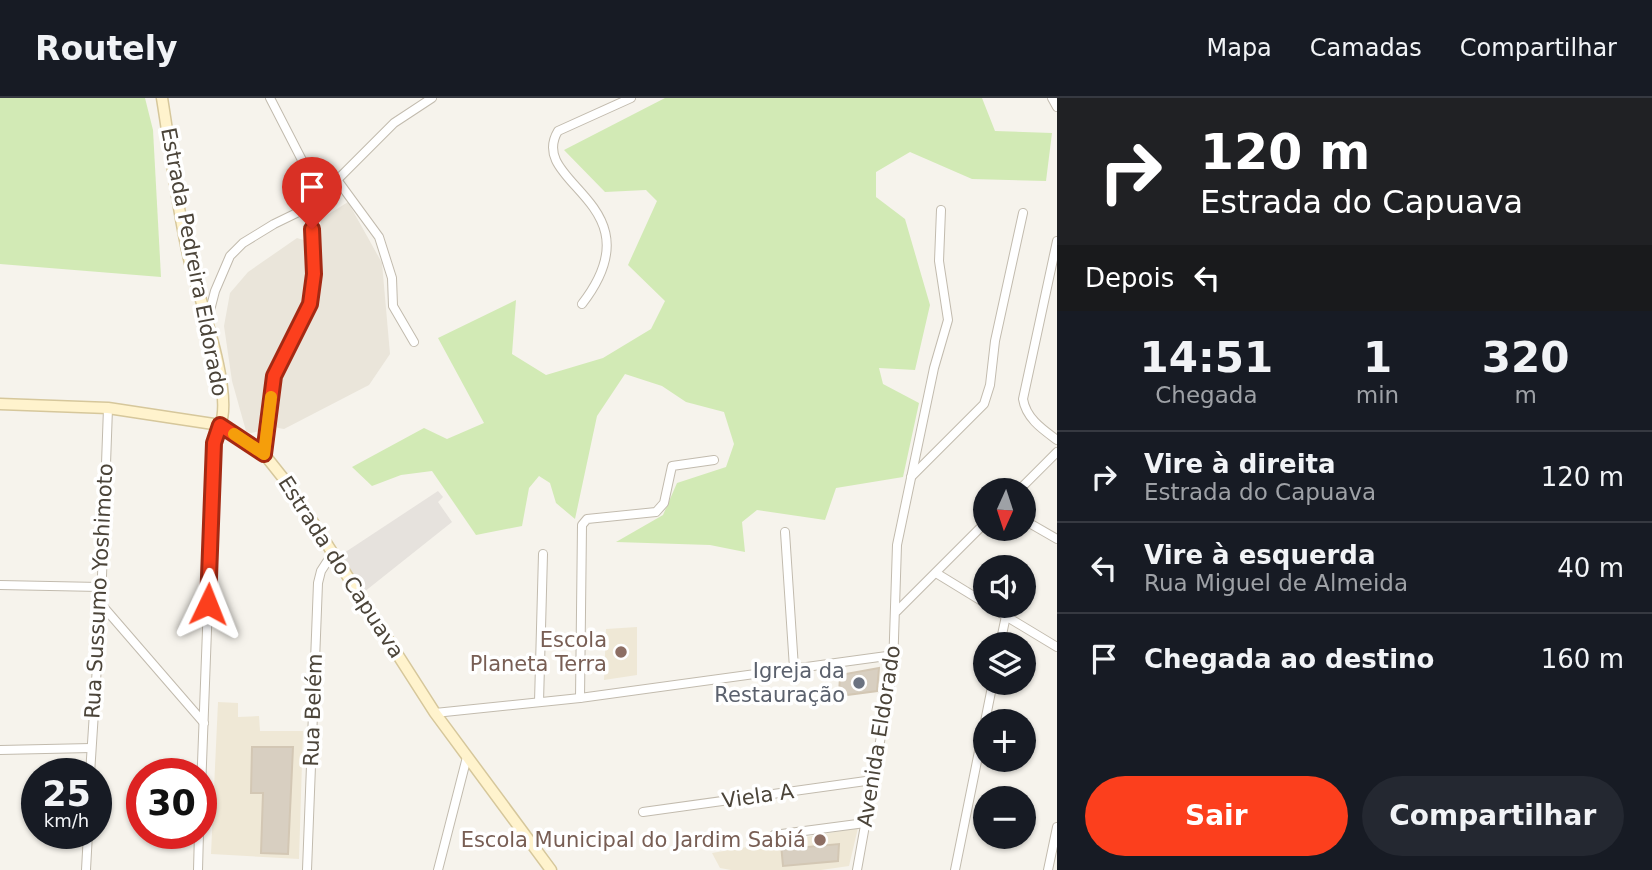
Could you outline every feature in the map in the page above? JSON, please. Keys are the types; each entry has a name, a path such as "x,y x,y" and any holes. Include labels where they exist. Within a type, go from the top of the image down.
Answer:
{"street":[{"name":"Estrada Pedreira Eldorado","path":"162,98 191,263 208,318 224,408 220,425"},
{"path":"270,98 321,197"},
{"path":"208,318 218,281 230,256 243,243 311,206 394,123 432,98"},
{"path":"582,304 600,282 607,252 606,228 597,208 561,171 553,146 558,131 631,98"},
{"path":"1052,98 1057,107"},
{"path":"338,181 379,237 392,278 393,306 414,342"},
{"path":"264,454 274,376 310,304 314,274 311,206"},
{"name":"Avenida Eldorado","path":"857,870 894,655 897,611 894,559 933,368 948,320 939,261 941,210"},
{"path":"911,477 984,404 1023,213"},
{"path":"1057,241 1023,399 1033,420 1057,440"},
{"name":"Estrada do Capuava","path":"0,404 108,408 220,425 264,454 279,469 435,713 551,870"},
{"name":"Rua Sussumo Yoshimoto","path":"91,758 101,604 108,408"},
{"path":"202,758 214,443 220,425"},
{"path":"1031,478 1057,452"},
{"path":"580,698 582,525 587,519 656,512 664,503 672,466 715,460"},
{"path":"1036,527 1057,539"},
{"path":"786,532 794,668"},
{"path":"897,611 973,535"},
{"name":"Rua Belém","path":"307,870 318,583 321,571 332,554"},
{"path":"539,702 543,554"},
{"path":"936,573 973,595"},
{"path":"0,585 100,587"},
{"path":"101,604 204,723"},
{"path":"1009,618 1057,647"},
{"path":"435,713 580,698 894,655"},
{"path":"955,870 990,695"},
{"path":"0,750 91,748"},
{"path":"438,870 467,757"},
{"name":"Viela A","path":"643,812 873,780"},
{"path":"774,835 865,822"},
{"path":"1048,870 1057,827"},
{"path":"86,870 87,849"},
{"path":"198,870 199,849"}],"shaded area":[{"path":"348,202 382,263 390,354 369,385 284,429 278,428 275,425 280,379 318,298 321,219"},
{"path":"297,238 307,241 307,302 268,381 260,431 251,433 246,431 232,381 224,326 230,293 248,272"},
{"path":"438,491 443,497 438,502 452,522 364,592 341,555"},
{"name":"Escola Planeta Terra","path":"637,627 637,675 604,680 606,629"},
{"path":"218,702 238,703 238,717 259,716 260,731 303,731 299,859 211,854 211,849 217,849 215,758"},
{"name":"Escola Municipal do Jardim Sabiá","path":"858,828 849,866 821,870 731,870 720,868 712,853"}],"green space":[{"path":"0,98 145,98 153,130 161,277 0,264"},
{"path":"665,98 982,98 995,131 1052,133 1046,181 972,179 910,152 876,172 876,197 905,219 930,305 915,370 879,368 883,384 919,403 903,477 836,488 825,520 757,510 742,522 745,552 710,545 616,542 663,515 677,483 726,467 734,444 724,412 686,402 662,386 625,374 597,416 575,519 556,503 550,483 539,476 529,488 522,526 476,535 432,471 401,475 372,486 352,467 424,428 447,439 484,423 438,338 516,300 512,354 546,375 603,358 651,329 665,301 628,265 657,201 646,190 605,192 564,150"}],"building":[{"name":"Igreja da Restauração","path":"879,668 877,691 839,696 840,675"},
{"path":"252,747 293,747 288,854 261,853 263,793 251,793"},
{"path":"795,841 797,848 839,844 838,861 783,866 781,844"}],"slow traffic":[{"path":"234,434 264,454 271,397"}],"place":[{"name":"Escola Planeta Terra","path":"621,652"},
{"name":"Igreja da Restauração","path":"859,683"},
{"name":"Escola Municipal do Jardim Sabiá","path":"820,840"}],"route":[{"path":"208,604 214,443 220,425 264,454 274,376 310,304 314,274 312,229"}]}
